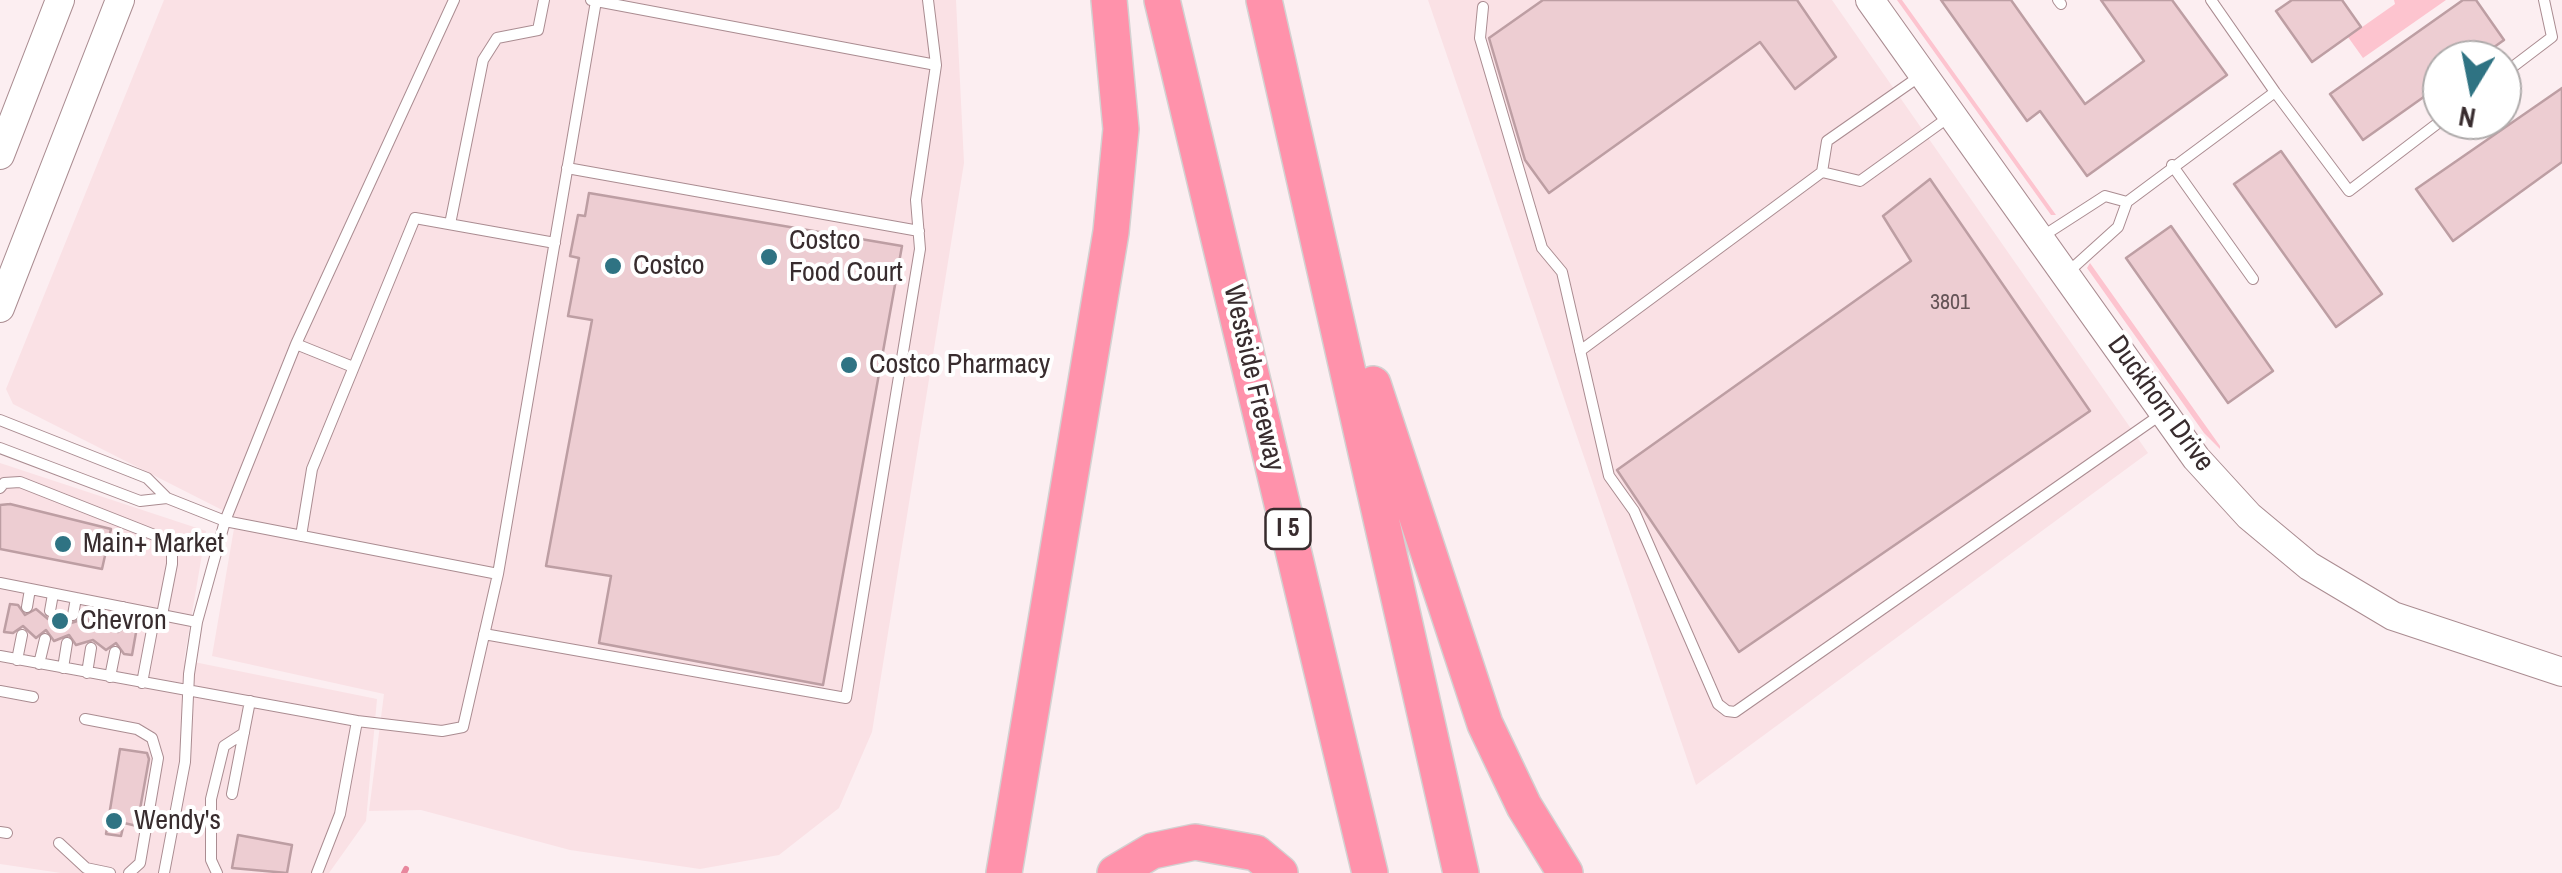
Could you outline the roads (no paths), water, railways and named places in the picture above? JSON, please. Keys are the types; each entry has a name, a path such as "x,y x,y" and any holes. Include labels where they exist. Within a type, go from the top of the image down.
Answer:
{"highway":[{"path":"1004,873 1112,232 1120,129 1109,0"},
{"name":"Westside Freeway","path":"1162,0 1370,873"},
{"path":"1264,0 1461,873"},
{"path":"1310,194 1485,724 1512,783 1565,873"},
{"path":"1116,873 1152,851 1195,842 1256,853 1280,873"}],"street":[{"path":"0,155 60,0"},
{"name":"Duckhorn Drive","path":"1870,0 2196,458 2248,516 2341,588 2429,631 2562,672"},
{"path":"0,308 119,3"}],"lane":[{"path":"164,873 184,762 197,622 225,521 296,344 454,0"},
{"path":"450,224 483,60 497,38 538,30 544,0"},
{"path":"0,656 357,722 442,731 463,727 498,574 594,0 936,65"},
{"path":"484,634 846,698 920,249 916,200 936,65 928,0"},
{"path":"2212,0 2348,191 2422,135"},
{"path":"2522,60 2552,37 2544,0"},
{"path":"1482,7 1480,38 1542,248 1562,272 1609,476 1634,511 1718,704 1727,711 1735,712 2164,412"},
{"path":"1580,350 1822,172 1826,141 1922,74"},
{"path":"2066,274 2118,227 2127,202 2275,92"},
{"path":"1822,172 1860,181 1952,115"},
{"path":"2172,165 2253,279"},
{"path":"567,168 919,231"},
{"path":"2040,238 2105,196 2127,202"},
{"path":"302,536 312,469 416,218 555,243"},
{"path":"296,344 353,367"},
{"path":"0,420 147,478 167,498 225,521 498,574"},
{"path":"0,448 140,501 167,498"},
{"path":"0,488 4,483 20,482 162,538 172,549 172,564 142,683"},
{"path":"0,584 197,622"},
{"path":"27,607 30,589"},
{"path":"50,611 54,594"},
{"path":"73,615 76,598"},
{"path":"96,620 99,603"},
{"path":"120,624 124,607"},
{"path":"17,660 22,635"},
{"path":"40,664 45,639"},
{"path":"62,668 67,643"},
{"path":"86,672 91,648"},
{"path":"110,677 115,652"},
{"path":"0,691 33,697"},
{"path":"232,794 250,701"},
{"path":"85,719 137,729 152,738 158,758 140,863 130,873"},
{"path":"317,873 340,814 357,722"},
{"path":"217,873 210,860 212,799 224,746 244,733"},
{"path":"59,843 86,868 110,873"}],"waterway":[{"path":"404,873 406,869"}],"place":[{"name":"Costco Food Court","path":"769,257"},
{"name":"Costco","path":"613,266"},
{"name":"Costco Pharmacy","path":"849,365"},
{"name":"Main+ Market","path":"63,544"},
{"name":"Chevron","path":"60,621"},
{"name":"Wendy's","path":"114,821"}]}
